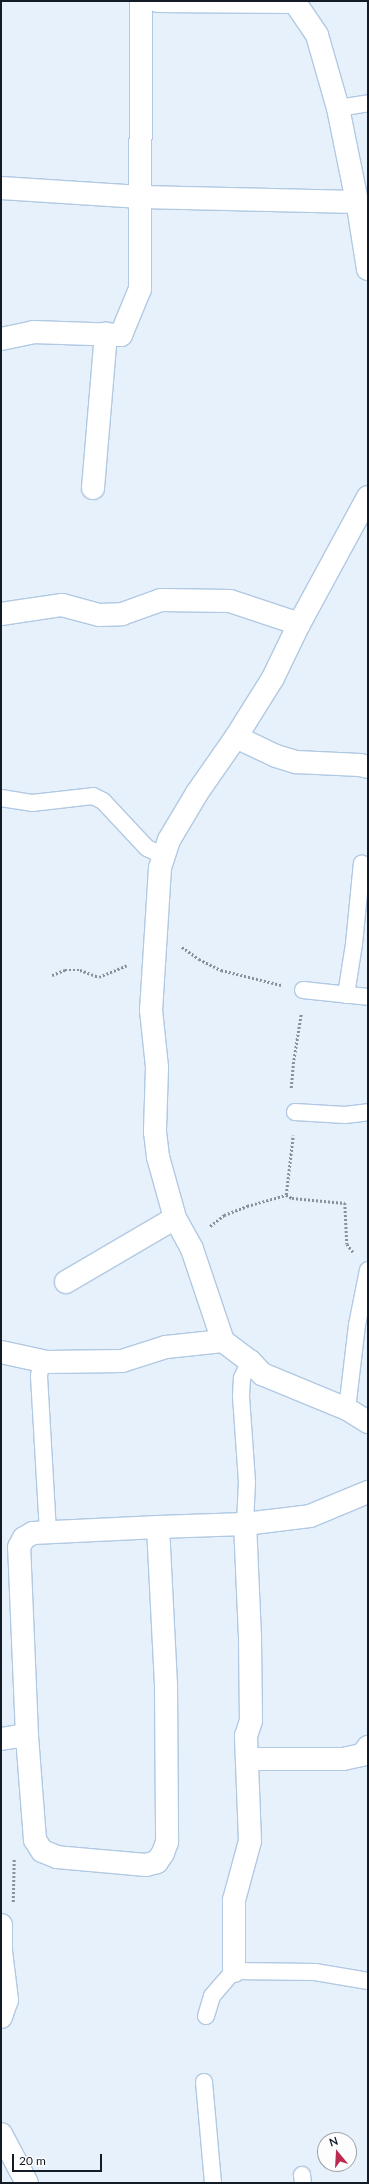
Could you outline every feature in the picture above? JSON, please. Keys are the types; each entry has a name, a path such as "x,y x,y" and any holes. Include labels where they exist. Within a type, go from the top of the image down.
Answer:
{"street":[{"path":"1,339 33,332 121,335 140,289 141,1"},
{"path":"158,1 295,2 317,35 338,108 357,202 368,269"},
{"path":"1,188 141,197 357,202"},
{"path":"93,488 106,334"},
{"path":"368,497 299,624 272,678 236,737 197,793 169,840 160,868 151,1010 157,1067 155,1132 158,1158 175,1218 192,1249 223,1341 250,1361 262,1374 346,1409 368,1422"},
{"path":"1,614 62,605 99,614 122,614 161,600 230,601 299,624"},
{"path":"236,737 276,756 296,762 360,765 368,768"},
{"path":"66,1282 175,1218"},
{"path":"1,1352 42,1360 122,1361 166,1347 223,1341"},
{"path":"158,1527 166,1686 167,1842 163,1854 157,1862 146,1865 57,1857 40,1848 35,1840 27,1735 19,1547 24,1538 33,1533 158,1527 245,1524 310,1516 368,1492"},
{"path":"234,1970 234,1900 250,1841 246,1736 251,1721 245,1524"},
{"path":"1,1739 27,1735"},
{"path":"247,1759 343,1759 362,1754 368,1747"},
{"path":"1,1925 1,1951 7,2000 1,2017"},
{"path":"1,2134 27,2183"}],"lane":[{"path":"338,108 368,103"},
{"path":"1,798 32,803 93,796 103,801 147,848 164,856"},
{"path":"346,995 354,944 362,863"},
{"path":"303,990 368,997"},
{"path":"295,1112 345,1115 368,1112"},
{"path":"346,1409 357,1325 368,1270"},
{"path":"42,1360 39,1376 48,1532"},
{"path":"245,1524 247,1482 241,1396 242,1378 250,1361"},
{"path":"206,2016 212,1996 234,1970 315,1972 368,1981"},
{"path":"204,2082 213,2183"}],"path":[{"path":"52,975 65,970 80,970 99,977 173,941 199,959 221,970 252,979 303,990 293,1064 291,1091 295,1112 286,1195"},
{"path":"192,1249 210,1227 224,1215 247,1206 286,1195 292,1198 345,1203 348,1244 355,1256"},
{"path":"1,1925 12,1925 14,1858 40,1848"}]}
